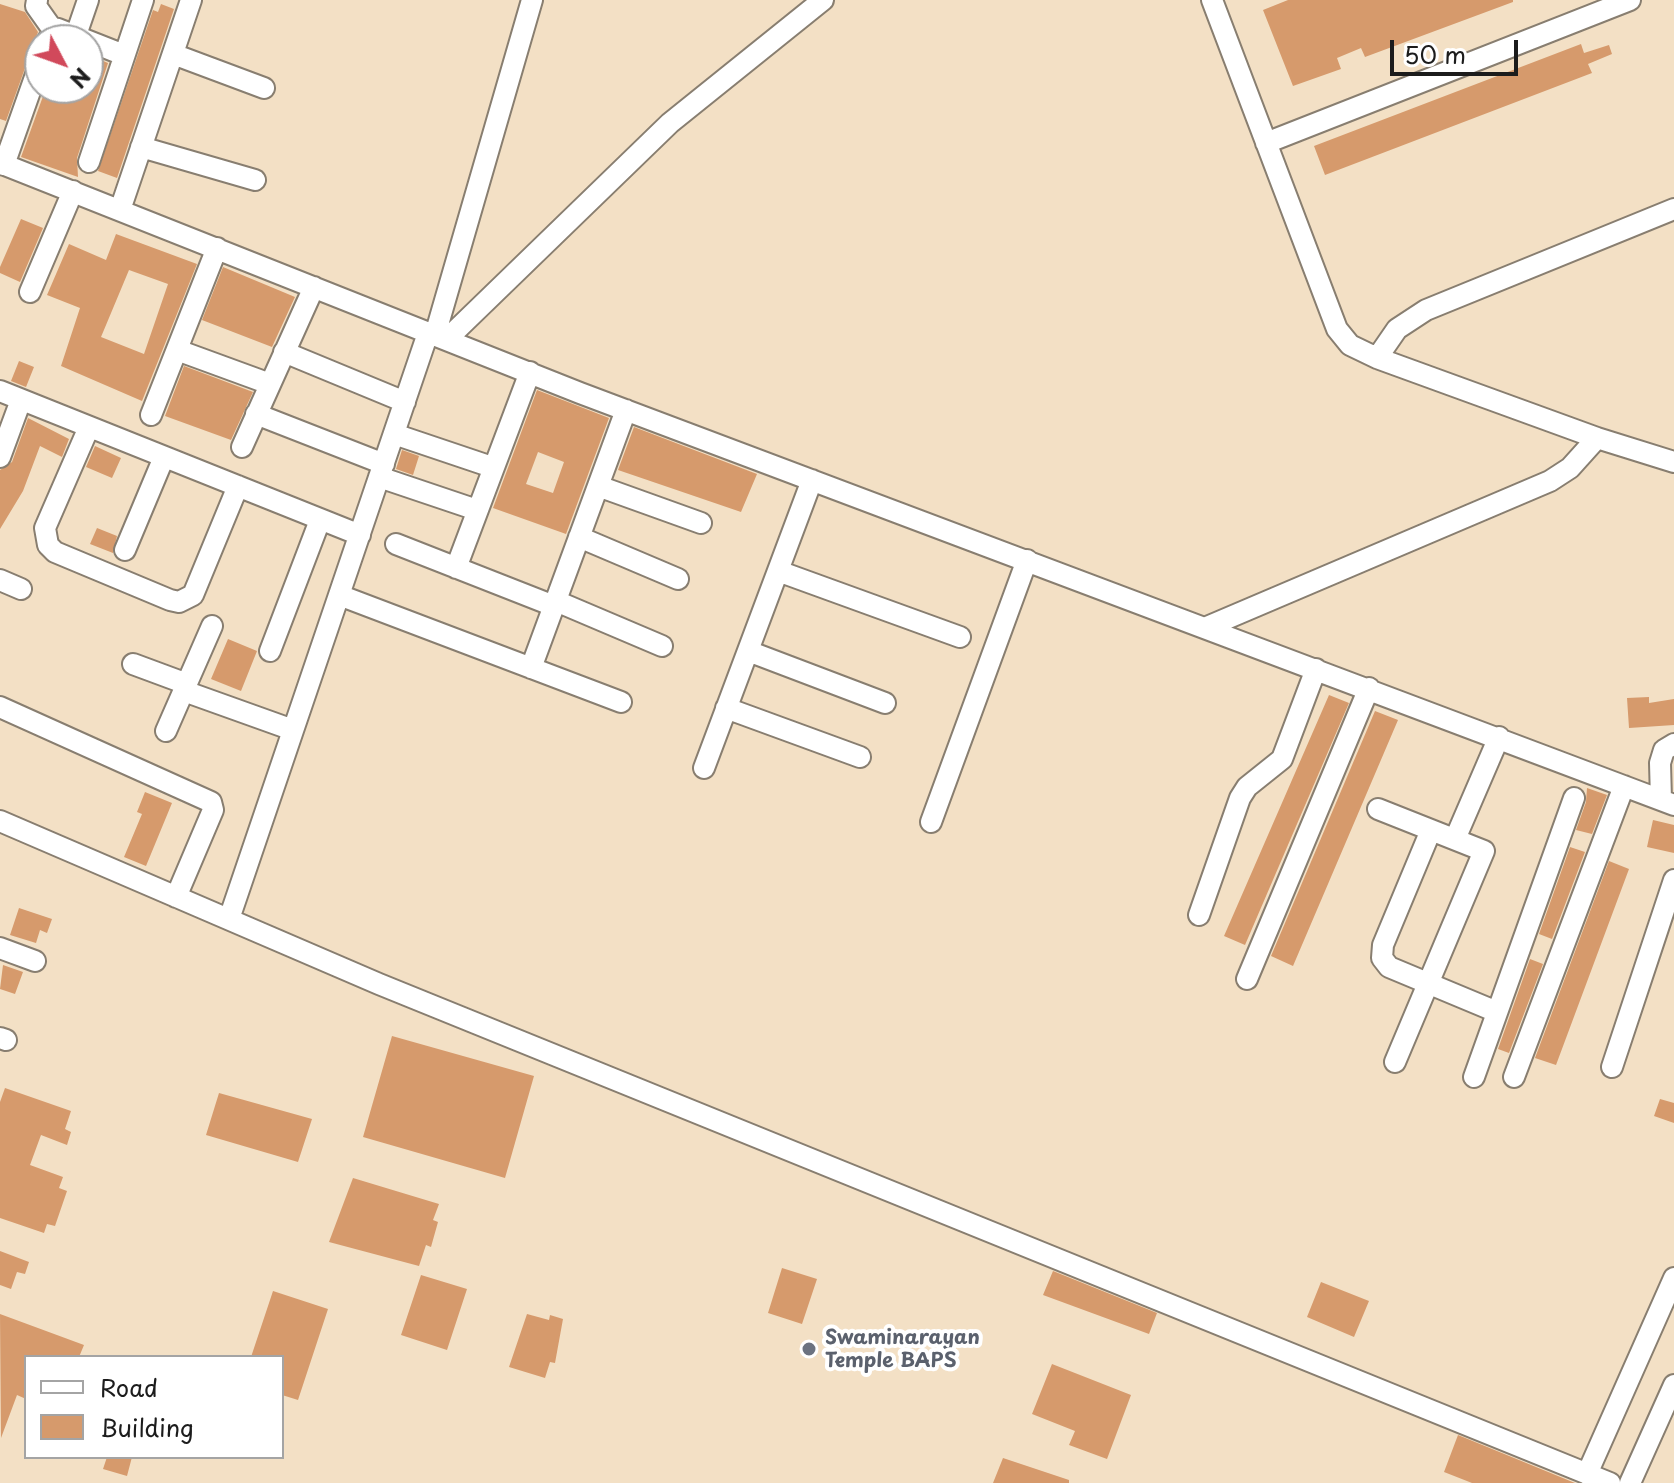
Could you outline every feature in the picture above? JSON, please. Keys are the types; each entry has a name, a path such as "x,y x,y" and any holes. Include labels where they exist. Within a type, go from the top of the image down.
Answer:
{"street":[{"path":"37,0 36,6 45,24"},
{"path":"80,24 88,0"},
{"path":"89,162 143,0"},
{"path":"120,210 191,0"},
{"path":"229,919 405,402 437,336 532,0"},
{"path":"437,336 670,123 823,0"},
{"path":"1212,0 1337,329 1350,345 1377,358 1597,438 1674,462"},
{"path":"1266,143 1630,0"},
{"path":"104,47 124,55"},
{"path":"173,54 264,88"},
{"path":"25,104 2,164 626,410 1668,803"},
{"path":"141,147 255,180"},
{"path":"30,292 73,191"},
{"path":"1377,358 1397,329 1426,310 1674,209"},
{"path":"151,415 217,248"},
{"path":"242,447 314,287"},
{"path":"177,350 270,384"},
{"path":"284,352 405,402"},
{"path":"456,568 530,372"},
{"path":"0,391 360,535"},
{"path":"0,457 21,400"},
{"path":"531,668 626,410"},
{"path":"256,414 477,510"},
{"path":"89,427 45,528 48,545 55,552 170,600 179,602 193,595 238,486"},
{"path":"394,434 492,467"},
{"path":"1207,627 1550,481 1570,468 1597,438"},
{"path":"125,550 164,457"},
{"path":"704,768 812,480"},
{"path":"598,486 701,523"},
{"path":"270,651 320,520"},
{"path":"579,537 678,579"},
{"path":"396,544 662,646"},
{"path":"931,822 1027,560"},
{"path":"778,571 960,637"},
{"path":"0,580 21,589"},
{"path":"339,595 621,702"},
{"path":"166,731 212,626"},
{"path":"748,651 885,703"},
{"path":"133,664 293,730"},
{"path":"1199,915 1240,798 1247,787 1282,759 1316,669"},
{"path":"1247,979 1369,688"},
{"path":"0,707 211,802 213,810 176,897"},
{"path":"726,708 860,757"},
{"path":"1455,839 1499,737"},
{"path":"1668,803 1660,763 1664,750 1674,744"},
{"path":"1514,1077 1624,786"},
{"path":"1474,1077 1574,798"},
{"path":"1378,809 1484,851 1482,862 1395,1062"},
{"path":"0,821 393,990 1610,1483"},
{"path":"1431,830 1383,945 1382,958 1389,967 1497,1012"},
{"path":"1612,1067 1674,880"},
{"path":"0,948 35,961"},
{"path":"1587,1474 1674,1278"},
{"path":"1630,1483 1674,1385"}],"building":[{"path":"1288,0 1513,2 1365,57 1361,48 1337,58 1341,69 1293,86 1263,10"},
{"path":"0,4 25,12 33,24 24,24 24,71 6,121 0,119"},
{"path":"161,4 174,9 117,178 98,171 153,10 158,12"},
{"path":"1581,44 1584,53 1609,45 1612,54 1588,64 1592,73 1325,175 1314,146"},
{"path":"40,104 95,104 77,158 78,177 21,157"},
{"path":"21,219 43,228 20,282 0,273 0,267"},
{"path":"116,234 197,264 142,401 61,366 80,308 47,295 69,244 106,260","holes":["129,270 168,284 144,354 101,337"]},
{"path":"223,267 295,297 272,347 202,320"},
{"path":"19,361 34,367 26,387 11,381"},
{"path":"184,366 253,392 231,440 165,416"},
{"path":"537,390 609,418 566,534 493,508","holes":["538,452 564,462 553,493 526,484"]},
{"path":"28,418 69,439 62,457 40,446 23,491 0,529 0,470 12,462"},
{"path":"634,427 757,474 741,512 618,470"},
{"path":"95,446 121,458 112,478 86,467"},
{"path":"402,450 419,456 413,475 396,469"},
{"path":"97,528 117,536 113,553 90,544"},
{"path":"228,639 257,651 241,691 211,679"},
{"path":"1329,695 1349,703 1245,945 1224,936"},
{"path":"1649,697 1649,703 1674,699 1674,725 1629,728 1627,698"},
{"path":"1375,711 1398,720 1293,966 1271,956"},
{"path":"1587,788 1607,795 1592,834 1576,830 1586,802"},
{"path":"145,792 172,803 146,866 124,857 142,814 137,812"},
{"path":"1653,820 1674,825 1674,853 1647,847"},
{"path":"1570,847 1585,852 1552,939 1539,934"},
{"path":"1609,861 1629,869 1556,1065 1535,1058"},
{"path":"19,908 52,919 47,933 40,930 36,943 10,935"},
{"path":"1530,959 1543,964 1509,1053 1498,1049"},
{"path":"3,965 23,972 15,994 0,989"},
{"path":"392,1036 534,1076 505,1178 363,1137"},
{"path":"5,1088 71,1111 65,1129 71,1132 67,1145 41,1135 30,1165 63,1177 59,1188 67,1191 55,1226 47,1224 44,1233 0,1218 0,1102"},
{"path":"219,1093 312,1119 298,1162 206,1135"},
{"path":"1660,1099 1674,1103 1674,1123 1654,1116"},
{"path":"353,1178 439,1204 433,1220 438,1222 431,1247 426,1245 419,1266 329,1242"},
{"path":"0,1251 29,1262 25,1274 17,1272 11,1289 0,1285"},
{"path":"782,1268 817,1279 802,1324 768,1313"},
{"path":"1053,1271 1157,1313 1149,1334 1043,1295"},
{"path":"421,1275 467,1289 447,1350 401,1335"},
{"path":"1321,1282 1369,1301 1354,1337 1307,1317"},
{"path":"273,1291 328,1309 298,1400 284,1396 284,1355 252,1355"},
{"path":"0,1314 84,1345 80,1355 24,1355 24,1398 17,1395 1,1438"},
{"path":"527,1314 549,1320 550,1315 563,1319 555,1363 550,1362 545,1378 509,1367"},
{"path":"1052,1364 1131,1395 1107,1459 1069,1445 1075,1431 1032,1414"},
{"path":"1458,1435 1575,1483 1472,1483 1444,1472"},
{"path":"1003,1458 1069,1480 1069,1483 993,1483"},
{"path":"106,1459 131,1459 127,1476 103,1469"}],"place":[{"name":"Swaminarayan Temple BAPS","path":"809,1349"}]}
